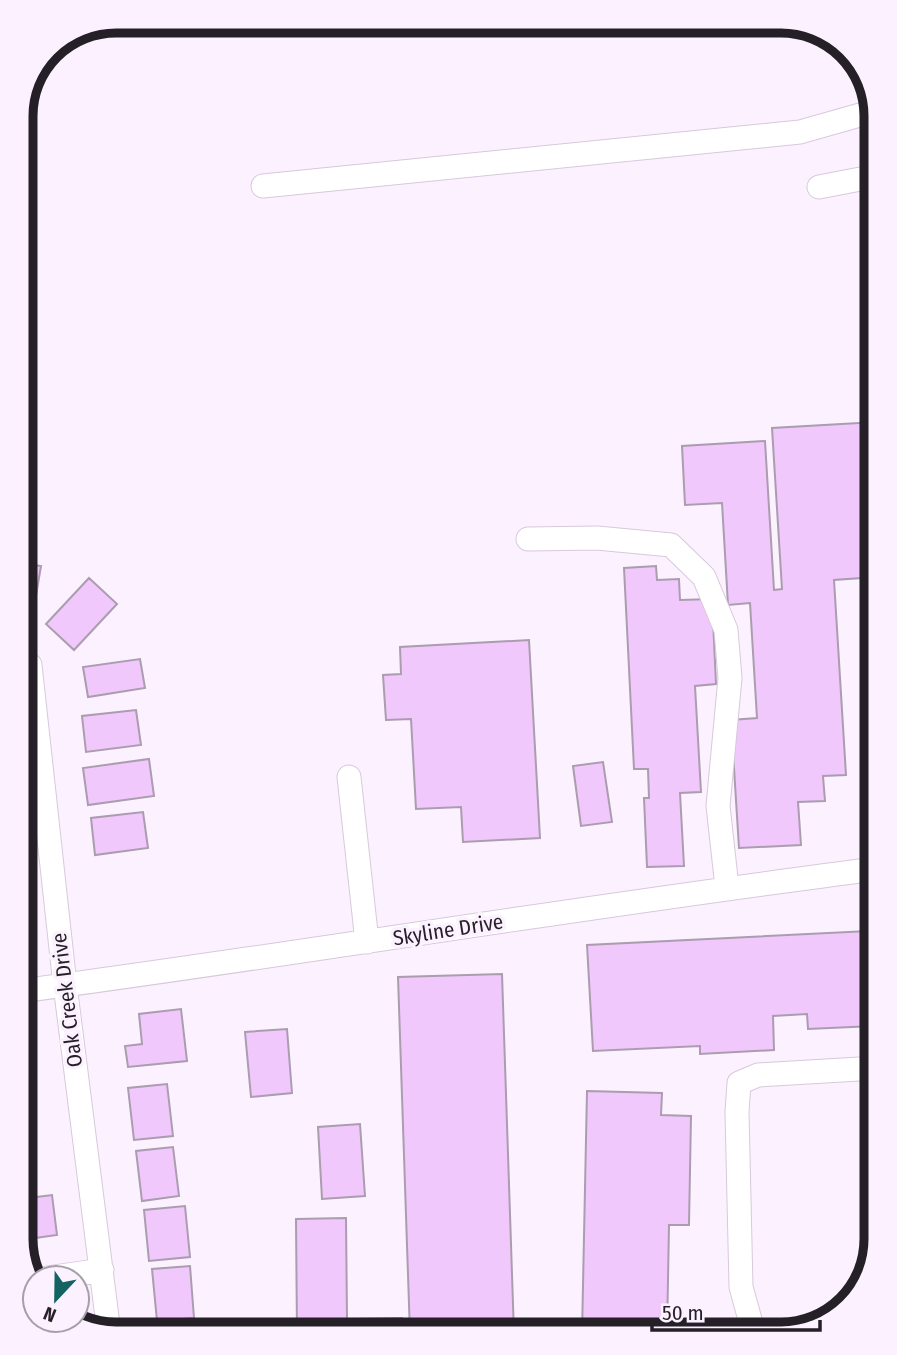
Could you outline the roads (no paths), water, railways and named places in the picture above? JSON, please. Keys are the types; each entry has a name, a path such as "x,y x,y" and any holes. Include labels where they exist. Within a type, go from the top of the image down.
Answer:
{"street":[{"path":"263,186 800,132 864,114"},
{"path":"819,187 864,178"},
{"path":"528,539 597,538 671,545 704,577 726,630 730,678 718,806 727,887"},
{"name":"Oak Creek Drive","path":"33,723 108,1321"},
{"path":"349,777 366,942"},
{"name":"Skyline Drive","path":"33,989 727,887 864,870"},
{"path":"751,1322 741,1287 737,1112 739,1083 758,1075 864,1069"},
{"path":"91,1272 102,1270"}]}
